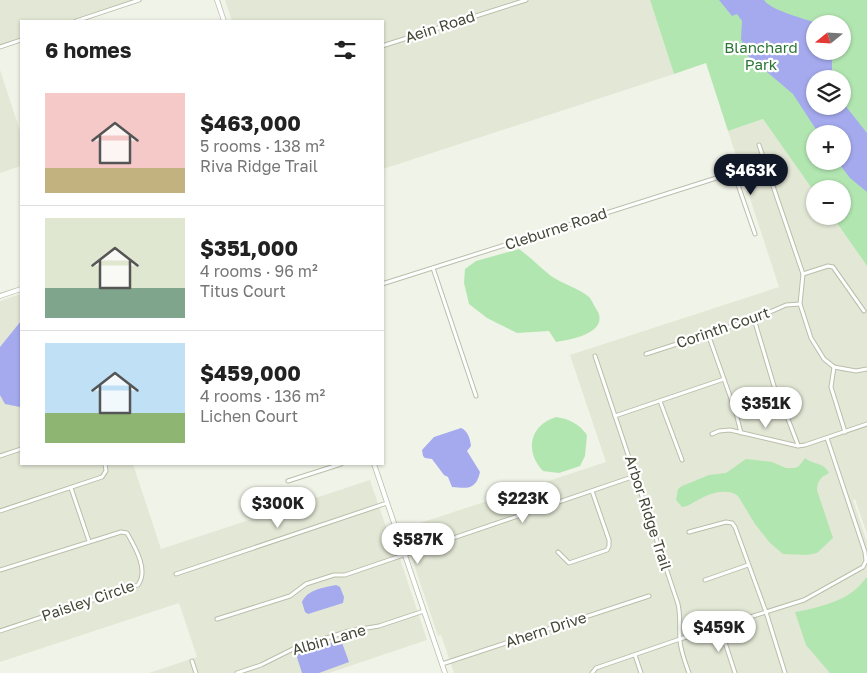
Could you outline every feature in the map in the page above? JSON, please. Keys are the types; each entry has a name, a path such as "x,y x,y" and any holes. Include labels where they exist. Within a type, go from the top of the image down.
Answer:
{"street":[{"path":"79,20 139,0"},
{"path":"217,0 224,20"},
{"name":"Aein Road","path":"384,45 526,0"},
{"path":"0,47 20,40"},
{"path":"759,145 803,274 800,304 818,351 834,367 856,371 867,369"},
{"name":"Cleburne Road","path":"384,283 729,174 736,179 755,234"},
{"path":"803,274 828,266 833,268 864,311"},
{"path":"433,268 476,396"},
{"path":"0,296 20,289"},
{"name":"Corinth Court","path":"646,354 754,319 786,306 800,304"},
{"path":"754,319 777,396 783,406 798,446"},
{"path":"708,334 742,433"},
{"name":"Arbor Ridge Trail","path":"595,356 678,604 682,652 689,673"},
{"path":"834,367 831,387 845,432"},
{"path":"615,416 724,379"},
{"path":"660,401 682,460"},
{"path":"712,434 730,430 798,446 867,424"},
{"path":"592,673 596,668 816,594 863,567 866,561 865,552 826,438"},
{"path":"0,456 20,449"},
{"path":"0,509 102,477 106,471 105,465"},
{"path":"288,481 338,465"},
{"path":"374,465 445,673"},
{"path":"217,619 290,596 306,584 345,575 635,476"},
{"path":"71,488 88,541"},
{"path":"558,552 569,563 607,550 609,540 592,491"},
{"path":"176,574 387,503"},
{"path":"689,532 726,522 732,523 736,527 785,673"},
{"name":"Paisley Circle","path":"0,570 121,532 127,533 134,545 143,572 142,579 138,585 0,631"},
{"path":"705,580 748,565"},
{"name":"Ahern Drive","path":"442,664 649,596"},
{"name":"Albin Lane","path":"237,673 261,665 294,648 349,631 379,626 424,611"},
{"path":"720,627 735,673"},
{"path":"635,656 641,673"},
{"path":"192,661 196,673"}],"shaded area":[{"path":"0,0 144,0 85,20 20,20 20,42 0,49"},
{"path":"225,0 650,0 674,74 384,169 384,20 232,20"},
{"path":"0,70 20,131 20,166 0,173"},
{"path":"763,119 806,180 806,225 838,225 867,266 867,534 855,499 853,500 867,542 867,673 454,673 441,635 438,636 402,529 606,462 570,355 779,287 728,131"},
{"path":"20,294 20,465 133,465 161,549 370,480 388,533 391,532 427,640 329,673 149,673 197,657 179,603 0,662 0,301"}],"green space":[{"name":"Blanchard Park","path":"650,0 867,0 867,266 838,225 851,225 851,180 806,180 763,119 728,131 706,63 674,74"},
{"path":"519,249 551,276 589,297 600,318 593,330 579,337 556,342 549,331 517,333 487,318 469,304 464,283 465,269 476,261"},
{"path":"556,417 574,423 587,435 585,456 580,466 559,473 543,471 533,455 532,447 535,432 547,421"},
{"path":"805,458 821,465 829,473 820,480 817,490 833,538 817,553 807,555 783,554 770,543 755,524 738,496 729,492 714,493 682,507 676,500 678,489 682,486 709,475 726,473 746,459 772,462 786,468 795,468"},
{"path":"867,577 867,673 830,673 806,645 795,612 819,607 843,598 857,588"}],"water":[{"path":"719,0 764,0 774,8 806,20 806,60 832,60 832,70 806,70 806,114 793,94 748,56 741,39 742,21 737,14 732,16"},
{"path":"851,113 867,133 867,192 850,178 844,170 851,170 851,125 813,125 807,115 851,115"},
{"path":"20,322 20,407 5,404 0,395 0,347"},
{"path":"461,428 468,435 471,446 467,451 480,472 476,482 466,488 452,487 448,477 444,475 432,459 423,456 422,450 434,437"},
{"path":"336,585 340,587 344,597 343,603 308,614 305,612 302,602 308,594"},
{"path":"341,640 349,662 319,673 302,673 296,654"}]}
